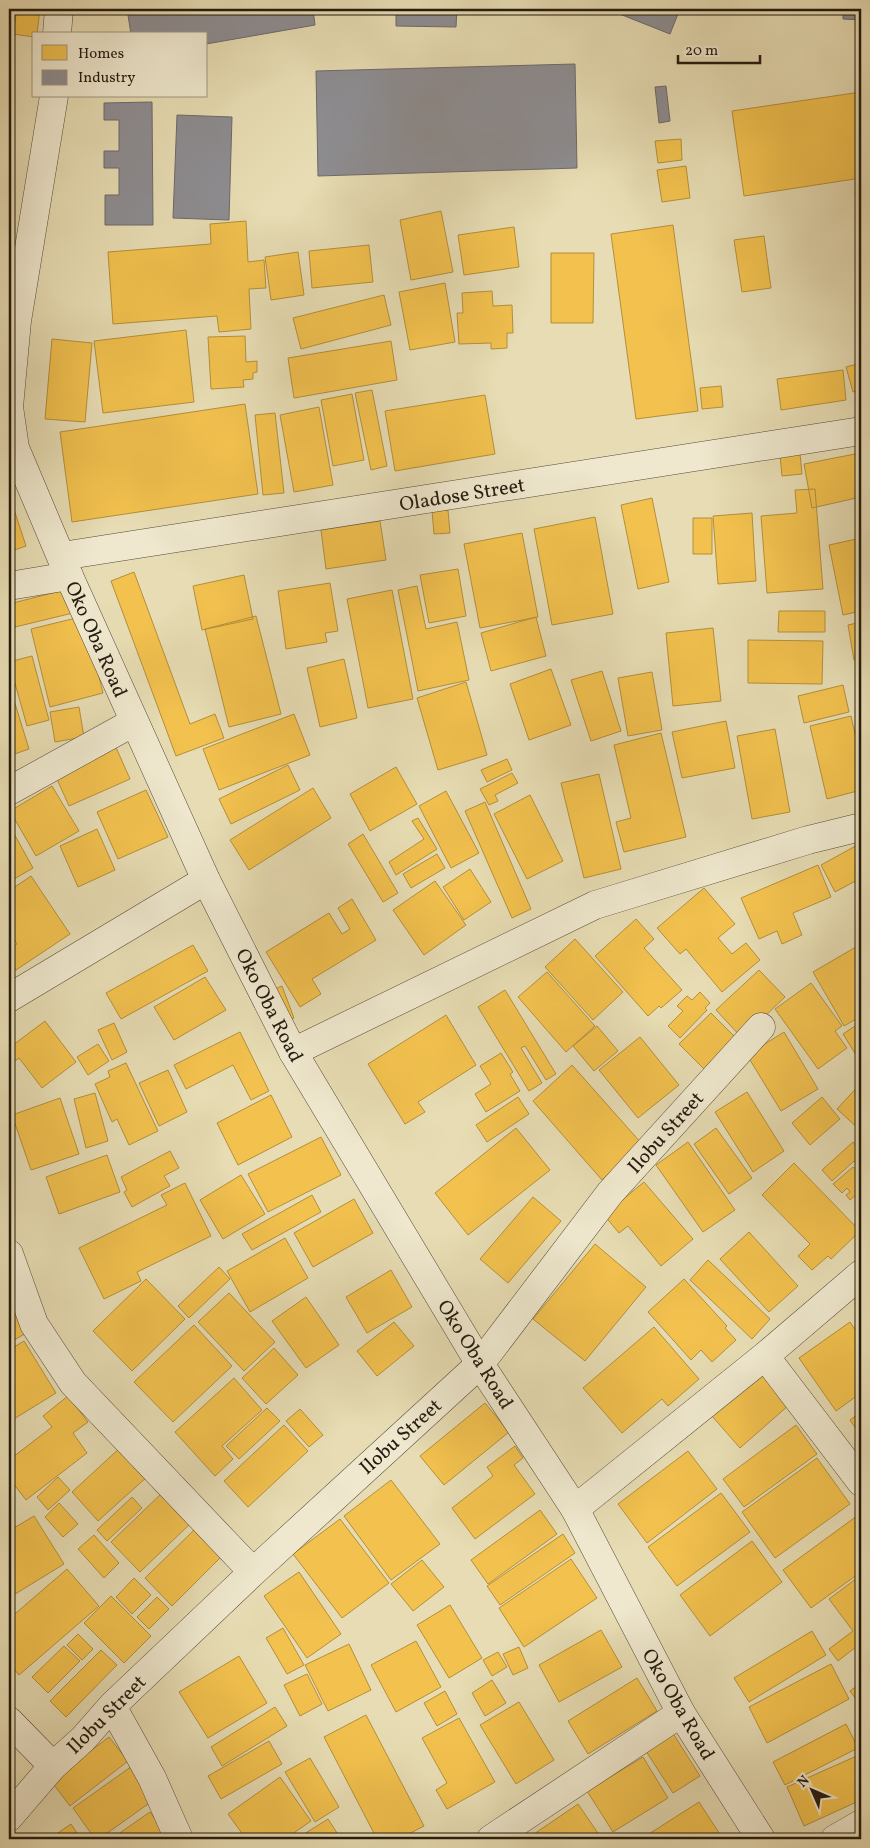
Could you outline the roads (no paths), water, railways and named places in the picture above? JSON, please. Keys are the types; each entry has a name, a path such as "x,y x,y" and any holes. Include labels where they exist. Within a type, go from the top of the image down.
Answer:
{"street":[{"path":"57,32 58,9"},
{"name":"Oko Oba Road","path":"54,98 16,322 9,406 12,449 206,880 293,1052 480,1364 574,1510 681,1713 761,1839"},
{"name":"Oladose Street","path":"9,586 65,566 861,431"},
{"path":"9,791 134,722"},
{"path":"293,1052 595,905 808,840 861,827"},
{"path":"9,998 206,880"},
{"name":"Ilobu Street","path":"9,1817 52,1766 83,1739 112,1706 253,1572 480,1364 610,1193 761,1027"},
{"path":"9,1254 34,1324 73,1383 253,1572"},
{"path":"574,1510 765,1356 861,1274"},
{"path":"765,1356 861,1482"},
{"path":"112,1706 152,1778 179,1839"},
{"path":"492,1839 681,1713"},
{"path":"9,1721 52,1766"},
{"path":"835,1839 861,1824"}]}
